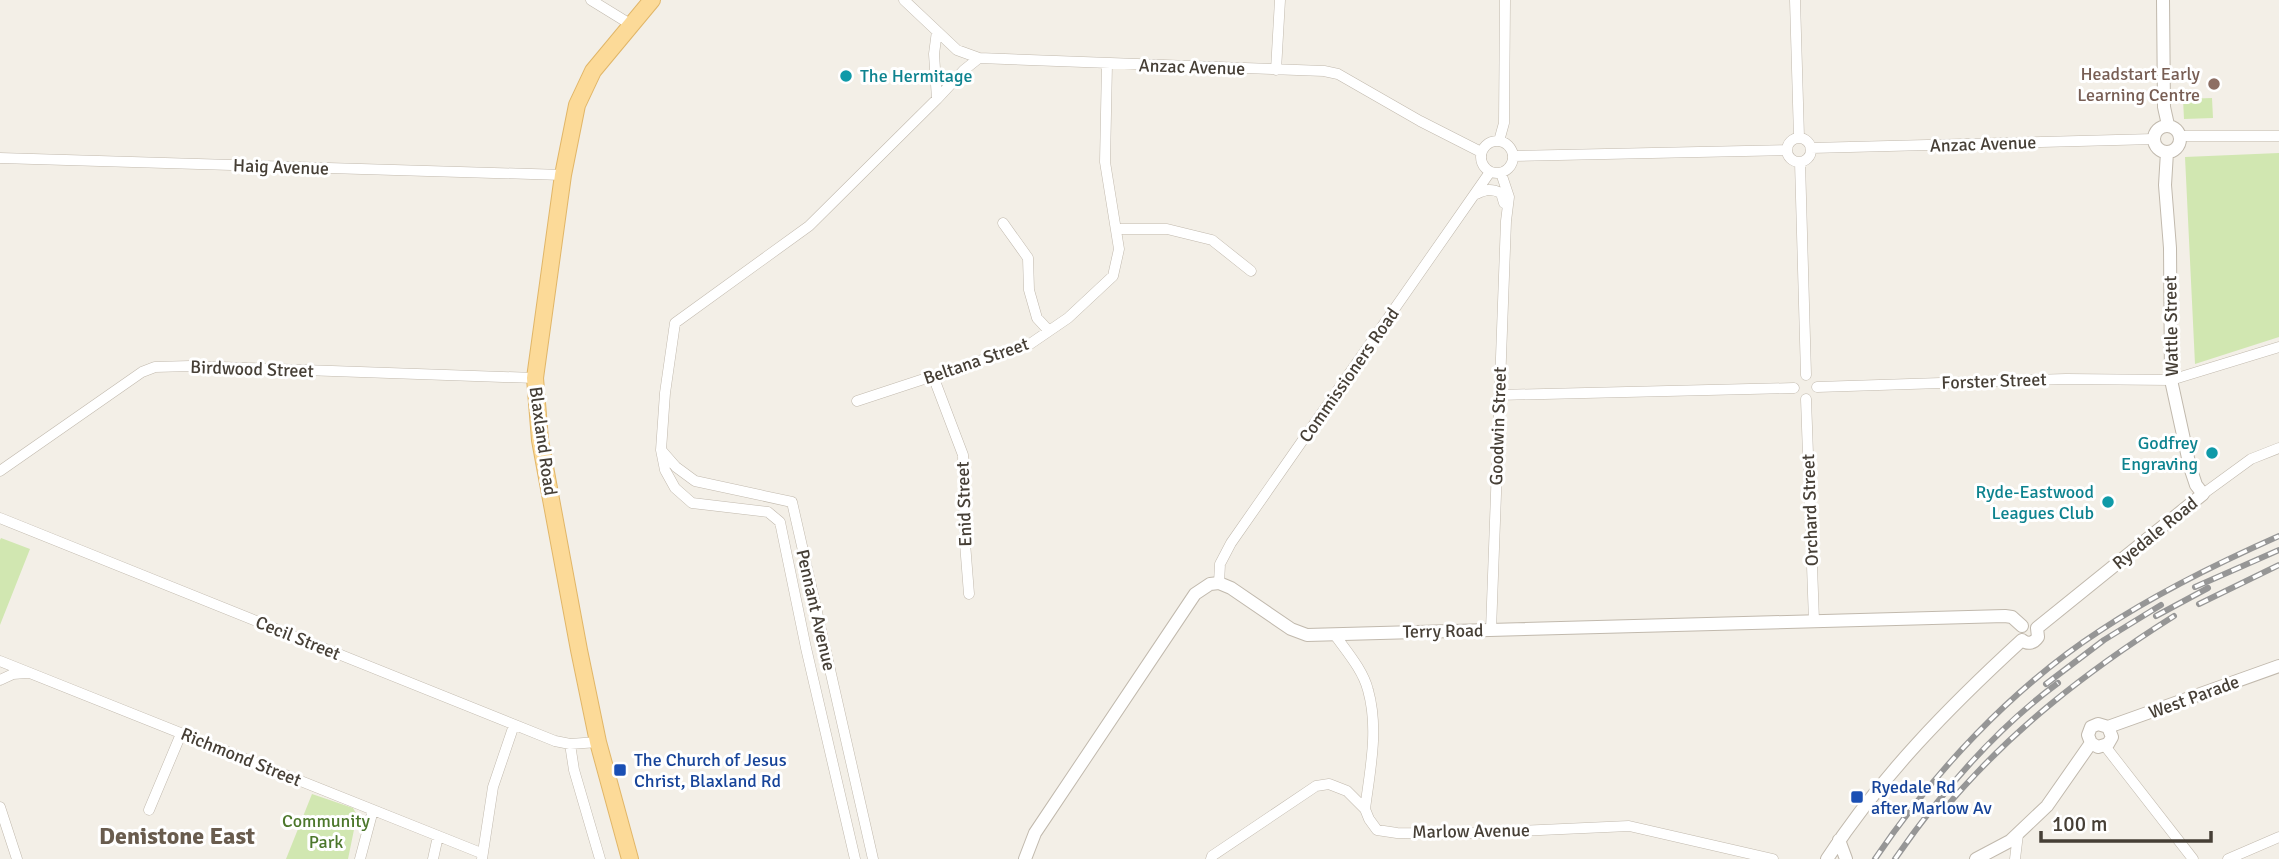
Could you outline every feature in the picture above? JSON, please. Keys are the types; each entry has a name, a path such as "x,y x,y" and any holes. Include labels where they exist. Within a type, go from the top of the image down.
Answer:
{"main road":[{"name":"Blaxland Road","path":"630,859 598,742 579,650 540,440 535,378 573,120 593,71 652,0"}],"street":[{"path":"591,0 630,24"},
{"name":"Anzac Avenue","path":"904,0 957,50 979,58 1324,71 1338,74 1481,152"},
{"path":"1276,70 1280,0"},
{"path":"1499,141 1504,123 1505,0"},
{"path":"1795,0 1799,137"},
{"path":"2163,0 2164,107 2168,125 2177,130 2180,136 2176,148 2167,152 2158,148 2154,139 2157,131 2168,125"},
{"path":"937,31 934,54 937,99"},
{"name":"Pennant Avenue","path":"855,859 780,522 768,512 692,503 675,488 664,470 661,450 665,393 675,323 809,226 979,58"},
{"name":"Beltana Street","path":"857,401 1030,344 1068,318 1113,276 1119,248 1105,162 1107,64"},
{"path":"2180,136 2279,136"},
{"path":"1799,137 1806,139 1811,148 1810,156 1800,162 1792,160 1787,150 1789,142 1799,137"},
{"name":"Anzac Avenue","path":"1811,148 2154,139"},
{"path":"1499,141 1511,149 1513,156 1510,167 1496,173 1482,164 1481,152 1488,143 1499,141"},
{"path":"1513,156 1787,150"},
{"name":"Wattle Street","path":"2167,152 2165,185 2170,248 2171,380 2192,476 2203,494"},
{"name":"Haig Avenue","path":"0,158 563,175"},
{"path":"1800,162 1805,376"},
{"name":"Commissioners Road","path":"1219,583 1220,564 1231,543 1476,194 1496,173"},
{"name":"Goodwin Street","path":"1491,630 1509,197 1496,173"},
{"name":"Goodwin Street","path":"1476,194 1488,188 1501,193 1506,221"},
{"path":"1003,223 1028,258 1029,290 1037,318 1049,331"},
{"path":"1118,229 1167,229 1212,240 1251,271"},
{"name":"Forster Street","path":"1817,387 2066,379 2171,380 2279,347"},
{"name":"Birdwood Street","path":"0,471 142,372 155,367 535,378"},
{"name":"Enid Street","path":"933,376 963,455 969,594"},
{"path":"1805,376 1815,380 1817,387 1815,394 1806,399 1797,396 1794,388 1797,379 1805,376"},
{"path":"1499,395 1794,388"},
{"name":"Orchard Street","path":"1806,399 1814,621"},
{"name":"Ryedale Road","path":"2037,628 2203,494 2251,459 2279,448"},
{"name":"Pennant Avenue","path":"661,450 676,467 695,481 792,502 873,859"},
{"name":"Cecil Street","path":"0,518 555,741 570,744 598,742"},
{"path":"1025,859 1035,833 1195,594 1210,584 1219,583"},
{"name":"Terry Road","path":"1219,583 1231,588 1291,629 1307,635 2004,616 2012,617 2022,626"},
{"path":"2030,623 2037,628 2038,637 2034,642 2027,643 2022,640 2019,631 2022,626 2030,623"},
{"path":"1335,635 1355,663 1368,689 1375,730 1366,809"},
{"path":"1827,859 1859,810 1913,747 1963,694 2022,640"},
{"name":"Richmond Street","path":"0,661 482,856"},
{"name":"West Parade","path":"2108,727 2279,666"},
{"path":"0,680 13,674 32,673"},
{"path":"2098,723 2108,727 2112,737 2105,746 2098,747 2091,743 2088,735 2091,727 2098,723"},
{"path":"482,856 493,787 514,725"},
{"path":"149,810 181,734"},
{"path":"1976,859 2008,845 2047,806 2091,743"},
{"path":"570,744 574,770 600,859"},
{"path":"2105,746 2193,859"},
{"name":"Marlow Avenue","path":"1211,859 1317,786 1329,784 1347,791 1366,809 1368,820 1377,830 1453,834 1629,826 1773,859"},
{"path":"0,807 17,859"},
{"path":"360,859 373,810"},
{"path":"433,859 438,836"},
{"path":"2228,859 2279,837"},
{"path":"1839,840 1846,859"},
{"path":"2008,845 2015,859"}],"green space":[{"path":"2212,98 2213,118 2184,119 2183,99"},
{"path":"2279,153 2279,337 2195,364 2185,157"},
{"path":"1,538 30,549 0,625 0,540"},
{"name":"Community Park","path":"312,794 353,808 357,815 348,859 286,859"}],"railway":[{"path":"1875,859 1922,795 1977,734 2006,705 2068,653 2166,591 2279,536"},
{"path":"2195,587 2279,550"},
{"path":"2199,604 2279,565"},
{"path":"2156,616 2208,588"},
{"path":"2046,684 2104,640 2161,605"},
{"path":"1942,812 2021,729 2080,681 2174,616"},
{"path":"1895,859 1969,764 2012,721 2058,683"}],"place":[{"name":"The Hermitage","path":"846,76"},
{"name":"Headstart Early Learning Centre","path":"2214,84"},
{"name":"Godfrey Engraving","path":"2212,453"},
{"name":"Ryde-Eastwood Leagues Club","path":"2108,502"},
{"name":"The Church of Jesus Christ, Blaxland Rd","path":"620,770"},
{"name":"Ryedale Rd after Marlow Av","path":"1857,797"}],"district":[{"name":"Denistone East","path":"177,836"}]}
